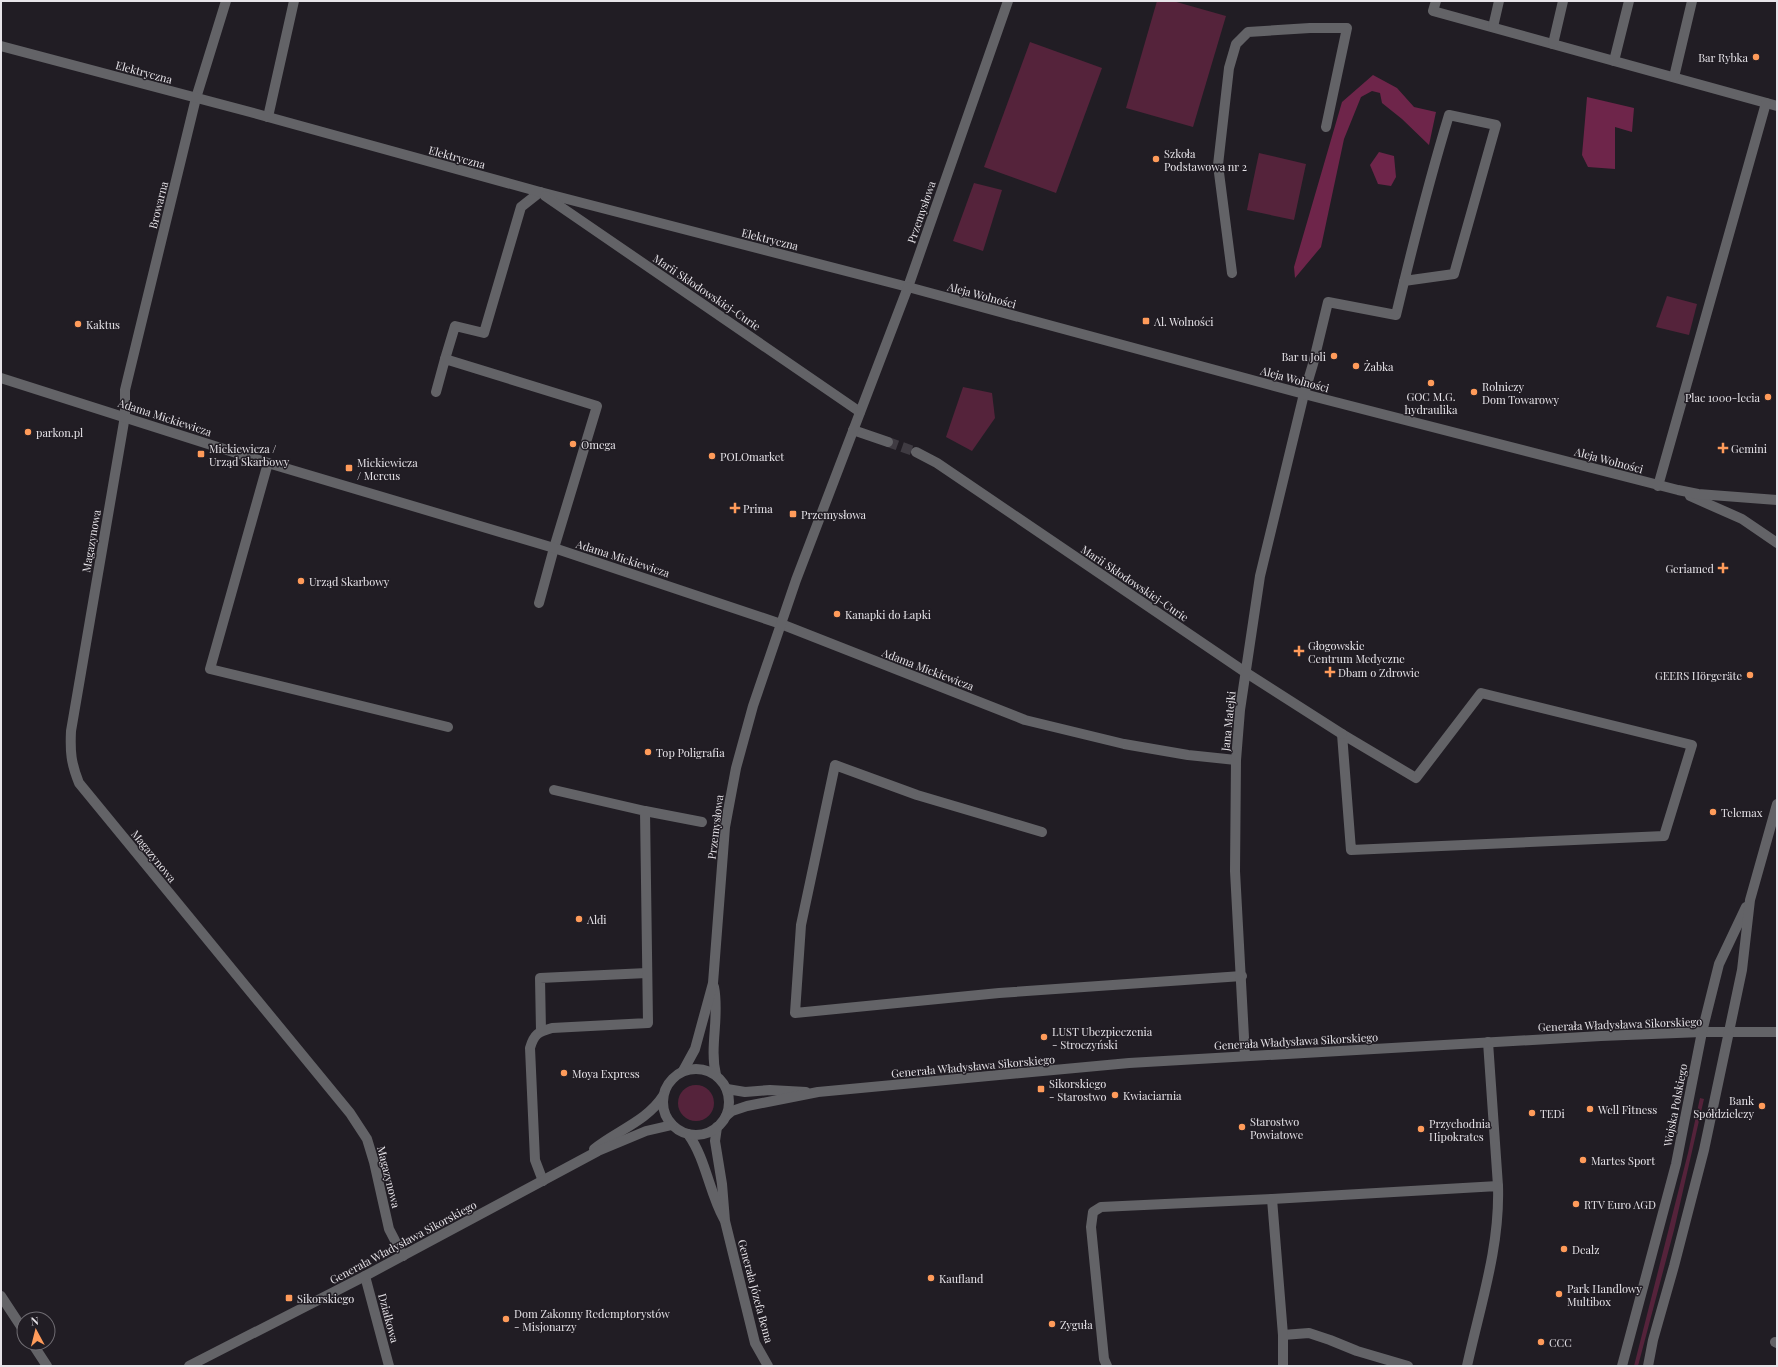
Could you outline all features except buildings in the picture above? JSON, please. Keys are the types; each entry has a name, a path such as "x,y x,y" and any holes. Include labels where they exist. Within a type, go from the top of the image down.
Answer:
{"street":[{"name":"Browarna","path":"125,416 125,390 196,98 226,1"},
{"path":"268,117 294,1"},
{"name":"Przemysłowa","path":"683,1071 695,1050 713,983 725,827 733,782 753,706 781,624 908,287 1008,1"},
{"path":"1436,1 1433,11 1777,106"},
{"path":"1493,27 1499,1"},
{"path":"1553,44 1563,1"},
{"path":"1614,61 1629,1"},
{"path":"1674,77 1692,1"},
{"path":"1232,273 1218,165 1229,68 1236,44 1248,32 1310,28 1347,28 1326,127"},
{"name":"Elektryczna","path":"1,46 268,117 540,192 908,287"},
{"path":"1658,486 1766,103"},
{"path":"1449,115 1496,125 1454,274 1404,281 1432,171 1449,115"},
{"path":"436,392 455,326 484,333 521,207 540,192"},
{"name":"Marii Skłodowskiej-Curie","path":"540,192 860,412"},
{"name":"Jana Matejki","path":"1245,1056 1242,976 1235,872 1236,760 1245,672 1260,576 1328,302 1396,316 1404,281"},
{"name":"Aleja Wolności","path":"908,287 1304,394 1658,486 1698,494 1777,500"},
{"path":"445,359 597,406 554,548 540,604"},
{"name":"Adama Mickiewicza","path":"1,378 125,416 268,463 554,548 781,624 1025,720 1124,744 1188,755 1236,760"},
{"name":"Magazynowa","path":"125,416 71,731 70,751 72,766 79,783 350,1113 366,1139 374,1162 389,1229 403,1256"},
{"path":"853,430 888,442"},
{"name":"Marii Skłodowskiej-Curie","path":"916,452 937,463 1245,672 1342,734 1416,778 1481,693 1692,745 1664,836 1351,850 1342,734"},
{"path":"268,463 210,669 448,727"},
{"name":"Aleja Wolności","path":"1678,490 1742,519 1777,543"},
{"path":"1042,832 917,795 835,765 801,925 795,1013 999,993 1242,976"},
{"path":"554,790 645,811 702,822"},
{"name":"Wojska Polskiego","path":"1648,1366 1653,1340 1704,1150 1742,970 1750,900 1777,804"},
{"path":"543,1181 535,1160 530,1048 533,1038 541,1031 552,1028 648,1023 645,811"},
{"name":"Wojska Polskiego","path":"1622,1366 1676,1164 1702,1032 1719,964 1750,900"},
{"path":"541,1031 540,978 647,973"},
{"name":"Przemysłowa","path":"713,983 717,1008 713,1060 716,1075"},
{"name":"Generała Władysława Sikorskiego","path":"726,1116 732,1111 748,1106 818,1092 1129,1063 1488,1042 1702,1032 1777,1032"},
{"path":"1467,1366 1494,1246 1498,1208 1498,1186 1488,1042"},
{"path":"691,1068 700,1068 716,1075 727,1089 729,1098 726,1116 717,1127 703,1134 688,1134 672,1125 664,1112 663,1096 670,1081 683,1071 691,1068"},
{"name":"Generała Władysława Sikorskiego","path":"727,1089 745,1092 770,1090 818,1092"},
{"name":"Generała Władysława Sikorskiego","path":"584,1158 606,1140 649,1112 663,1096"},
{"name":"Generała Władysława Sikorskiego","path":"189,1366 403,1256 584,1158 641,1133 659,1127 672,1125"},
{"name":"Generała Józefa Bema","path":"717,1127 715,1140 721,1178 725,1221 755,1343 766,1365"},
{"name":"Generała Józefa Bema","path":"688,1134 698,1149 716,1206 725,1221"},
{"path":"1107,1366 1104,1359 1091,1226 1093,1212 1101,1207 1498,1186"},
{"path":"1272,1199 1283,1335 1283,1366"},
{"name":"Działkowa","path":"365,1276 389,1366"},
{"path":"1,1296 16,1319"},
{"path":"1283,1335 1309,1334 1330,1340 1357,1351 1408,1366"},
{"path":"37,1351 46,1366"}],"shaded area":[{"path":"1157,1 1173,1 1226,16 1193,127 1126,108"},
{"path":"1030,42 1102,68 1056,193 984,167"},
{"path":"1373,75 1397,88 1414,107 1436,112 1429,145 1402,119 1382,103 1380,93 1372,91 1361,97 1344,139 1321,247 1295,278 1294,267 1342,102"},
{"path":"1587,97 1634,108 1632,132 1615,127 1615,169 1588,167 1582,155"},
{"path":"1379,152 1394,156 1396,177 1391,186 1378,184 1370,165"},
{"path":"1259,153 1306,164 1294,220 1247,210"},
{"path":"974,183 1002,190 983,251 953,241"},
{"path":"1667,296 1697,304 1689,335 1656,327"},
{"path":"963,387 992,393 995,418 972,451 946,437"},
{"path":"700,1085 709,1090 713,1096 713,1110 709,1116 700,1121 692,1121 683,1116 679,1110 678,1099 683,1090 689,1086"},
{"path":"1700,1098 1704,1099 1674,1230 1638,1366 1634,1366 1688,1153"}],"tunnel":[{"path":"888,442 916,452"}],"place":[{"name":"Bar Rybka","path":"1756,57"},
{"name":"Szkoła Podstawowa nr 2","path":"1156,159"},
{"name":"Al. Wolności","path":"1146,321"},
{"name":"Kaktus","path":"78,324"},
{"name":"Bar u Joli","path":"1334,356"},
{"name":"Żabka","path":"1356,366"},
{"name":"GOC M.G. hydraulika","path":"1431,383"},
{"name":"Rolniczy Dom Towarowy","path":"1474,392"},
{"name":"Plac 1000-lecia","path":"1768,397"},
{"name":"parkon.pl","path":"28,432"},
{"name":"Omega","path":"573,444"},
{"name":"Gemini","path":"1723,448"},
{"name":"Mickiewicza / Urząd Skarbowy","path":"201,454"},
{"name":"POLOmarket","path":"712,456"},
{"name":"Mickiewicza / Mercus","path":"349,468"},
{"name":"Prima","path":"735,508"},
{"name":"Przemysłowa","path":"793,514"},
{"name":"Geriamed","path":"1723,568"},
{"name":"Urząd Skarbowy","path":"301,581"},
{"name":"Kanapki do Łapki","path":"837,614"},
{"name":"Głogowskie Centrum Medyczne","path":"1299,651"},
{"name":"Dbam o Zdrowie","path":"1330,672"},
{"name":"GEERS Hörgeräte","path":"1750,675"},
{"name":"Top Poligrafia","path":"648,752"},
{"name":"Telemax","path":"1713,812"},
{"name":"Aldi","path":"579,919"},
{"name":"LUST Ubezpieczenia - Stroczyński","path":"1044,1037"},
{"name":"Moya Express","path":"564,1073"},
{"name":"Sikorskiego - Starostwo","path":"1041,1089"},
{"name":"Kwiaciarnia","path":"1115,1095"},
{"name":"Bank Spółdzielczy","path":"1762,1106"},
{"name":"Well Fitness","path":"1590,1109"},
{"name":"TEDi","path":"1532,1113"},
{"name":"Starostwo Powiatowe","path":"1242,1127"},
{"name":"Przychodnia Hipokrates","path":"1421,1129"},
{"name":"Martes Sport","path":"1583,1160"},
{"name":"RTV Euro AGD","path":"1576,1204"},
{"name":"Dealz","path":"1564,1249"},
{"name":"Kaufland","path":"931,1278"},
{"name":"Park Handlowy Multibox","path":"1559,1294"},
{"name":"Sikorskiego","path":"289,1298"},
{"name":"Dom Zakonny Redemptorystów - Misjonarzy","path":"506,1319"},
{"name":"Zyguła","path":"1052,1324"},
{"name":"CCC","path":"1541,1342"}]}
